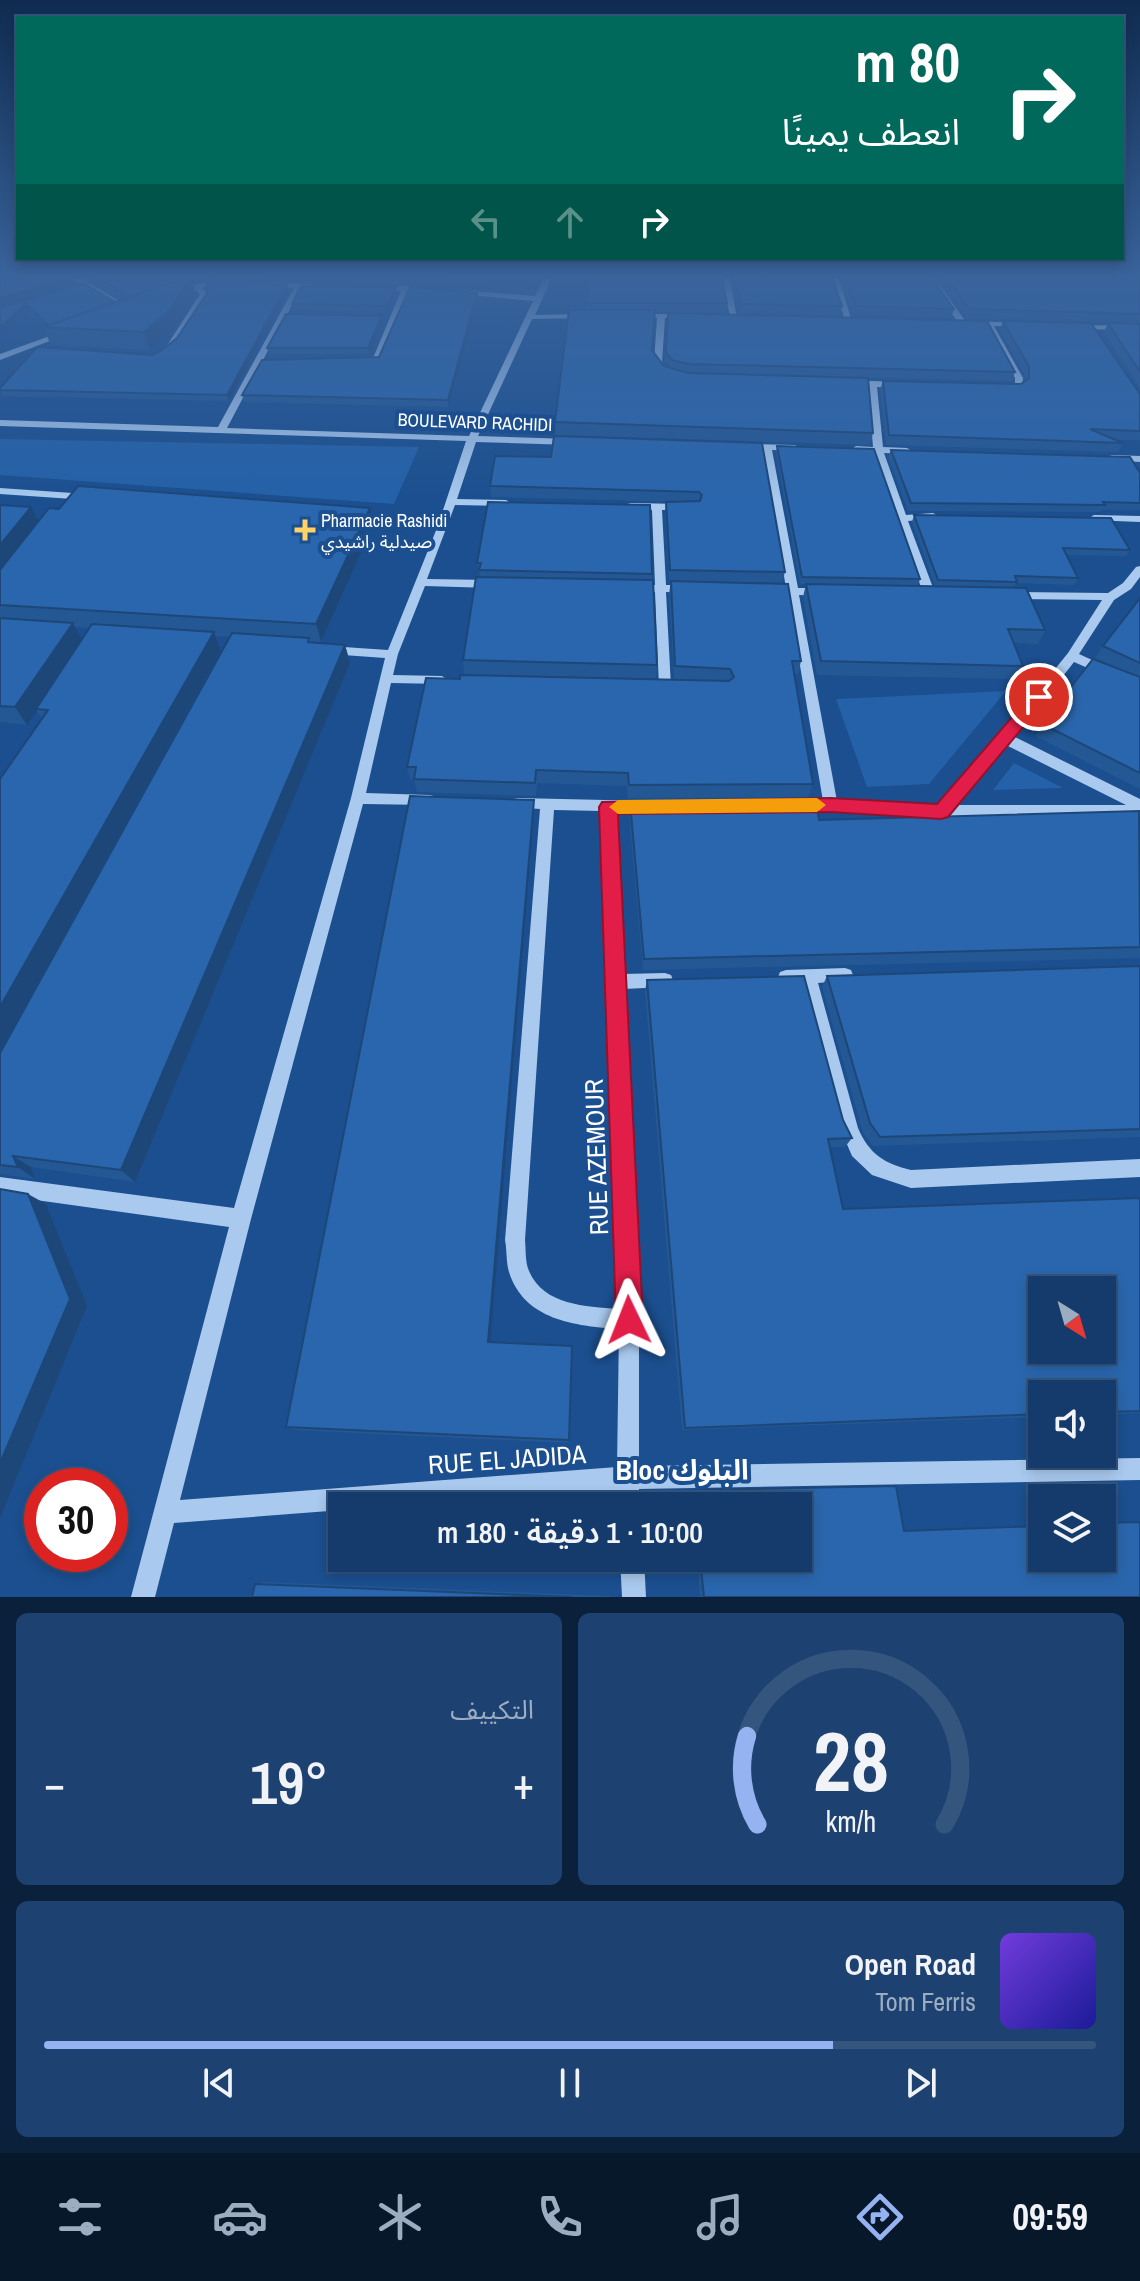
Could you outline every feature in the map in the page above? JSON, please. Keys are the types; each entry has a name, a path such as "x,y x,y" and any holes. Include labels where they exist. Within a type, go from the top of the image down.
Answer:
{"street":[{"path":"152,356 159,353"},
{"path":"222,428 262,353"},
{"path":"350,362 378,358 380,353"},
{"path":"143,1597 241,1219 358,798 392,654 443,525 472,439 512,353"},
{"path":"659,353 658,362 667,373 677,376"},
{"path":"990,389 1014,388 1020,383 1006,353"},
{"path":"258,360 274,361"},
{"path":"842,383 917,386"},
{"path":"872,384 878,450 929,593"},
{"name":"BOULEVARD RACHIDI","path":"0,423 580,442"},
{"path":"736,447 814,449"},
{"path":"767,448 831,805"},
{"path":"846,449 924,451"},
{"path":"1094,457 1140,459"},
{"path":"0,491 104,498"},
{"path":"64,507 73,495"},
{"path":"451,502 514,503"},
{"path":"626,506 694,507"},
{"path":"657,507 665,687"},
{"path":"335,516 443,525"},
{"path":"902,518 948,516"},
{"path":"1076,518 1140,519"},
{"path":"941,811 1006,739 1072,656 1110,597 1127,586 1140,569"},
{"path":"420,582 510,585"},
{"path":"1127,586 1140,591"},
{"path":"616,587 705,590"},
{"path":"765,591 839,592"},
{"path":"914,593 944,593"},
{"path":"1004,595 1110,597"},
{"path":"313,649 392,654"},
{"path":"1072,656 1140,687"},
{"path":"386,679 464,681"},
{"path":"650,686 680,687"},
{"path":"1006,739 1140,808"},
{"path":"358,798 452,801"},
{"path":"500,802 608,807 672,806"},
{"path":"547,804 515,1240 520,1273 542,1302 554,1311 629,1320"},
{"path":"784,805 941,811 1140,808"},
{"name":"RUE AZEMOUR","path":"608,807 618,982 629,1320 627,1492"},
{"path":"776,977 856,975"},
{"path":"808,976 849,1128 857,1151 872,1166 893,1176 911,1179 1140,1168"},
{"path":"618,982 681,980"},
{"path":"0,1186 241,1219"},
{"name":"RUE EL JADIDA","path":"167,1512 626,1478 1140,1469"},
{"path":"633,1572 634,1597"}],"shaded area":[{"path":"0,439 419,447 394,504 0,475"},
{"path":"1006,691 929,784 867,787 836,699"},
{"path":"1014,763 1063,788 993,790"}],"building":[{"path":"32,353 153,355 250,353 227,395 0,390"},
{"path":"381,353 461,353 448,400 242,395 262,360 379,357"},
{"path":"564,353 654,353 664,366 688,373 868,378 873,433 555,422"},
{"path":"666,353 1004,353 1015,372 689,364 672,360"},
{"path":"1021,353 1111,353 1140,394 1140,431 1090,429 1123,443 889,435 883,381 1021,384 1029,378 1029,367"},
{"path":"1127,353 1140,353 1140,372"},
{"path":"554,436 762,443 785,572 670,570 666,502 700,501 702,495 699,492 490,486 495,456 551,457"},
{"path":"777,446 874,449 920,579 802,577"},
{"path":"891,450 1130,457 1140,473 1140,503 911,503"},
{"path":"78,486 370,508 316,624 0,605 0,570 49,508 59,509"},
{"path":"488,502 650,505 652,574 479,570 481,563 477,563"},
{"path":"0,505 31,507 0,545"},
{"path":"914,515 1111,518 1130,550 1063,548 1078,578 1015,576 1017,582 938,580"},
{"path":"476,577 653,580 657,665 463,660"},
{"path":"671,581 788,584 801,661 792,661 813,784 629,785 628,773 536,770 535,783 414,779 416,767 407,767 426,678 460,679 460,675 729,681 734,677 730,669 675,666"},
{"path":"806,584 1026,588 1045,630 1008,629 1023,666 821,661"},
{"path":"1140,598 1140,663 1103,646"},
{"path":"0,618 73,623 15,707 0,706"},
{"path":"92,624 214,632 0,1007 0,779 48,710 36,709"},
{"path":"232,633 309,638 308,642 345,645 121,1170 13,1156 18,1167 0,1165 0,1053"},
{"path":"1093,659 1140,677 1140,773 1042,724"},
{"path":"410,796 534,800 488,1342 572,1346 569,1440 286,1427"},
{"path":"816,801 819,820 1139,811 1140,947 644,959 630,802"},
{"path":"1140,966 1140,1129 880,1137 870,1123 827,976"},
{"path":"804,976 843,1120 852,1138 828,1139 843,1209 1140,1198 1140,1411 1116,1412 1116,1380 1028,1380 1028,1415 685,1428 647,980"},
{"path":"0,1189 28,1194 70,1299 0,1463"},
{"path":"896,1486 904,1531 1028,1527 1028,1572 1116,1572 1116,1523 1140,1522 1140,1597 704,1597 701,1572 812,1572 812,1492 702,1490"},
{"path":"255,1584 572,1597 252,1597"}],"slow traffic":[{"path":"618,807 817,805"}],"place":[{"name":"Pharmacie Rashidi صيدلية راشيدي","path":"305,530"}],"district":[{"name":"Bloc البلوك","path":"682,1470"}],"route":[{"path":"629,1320 618,982 608,807 831,805 941,811 1039,697"}]}
